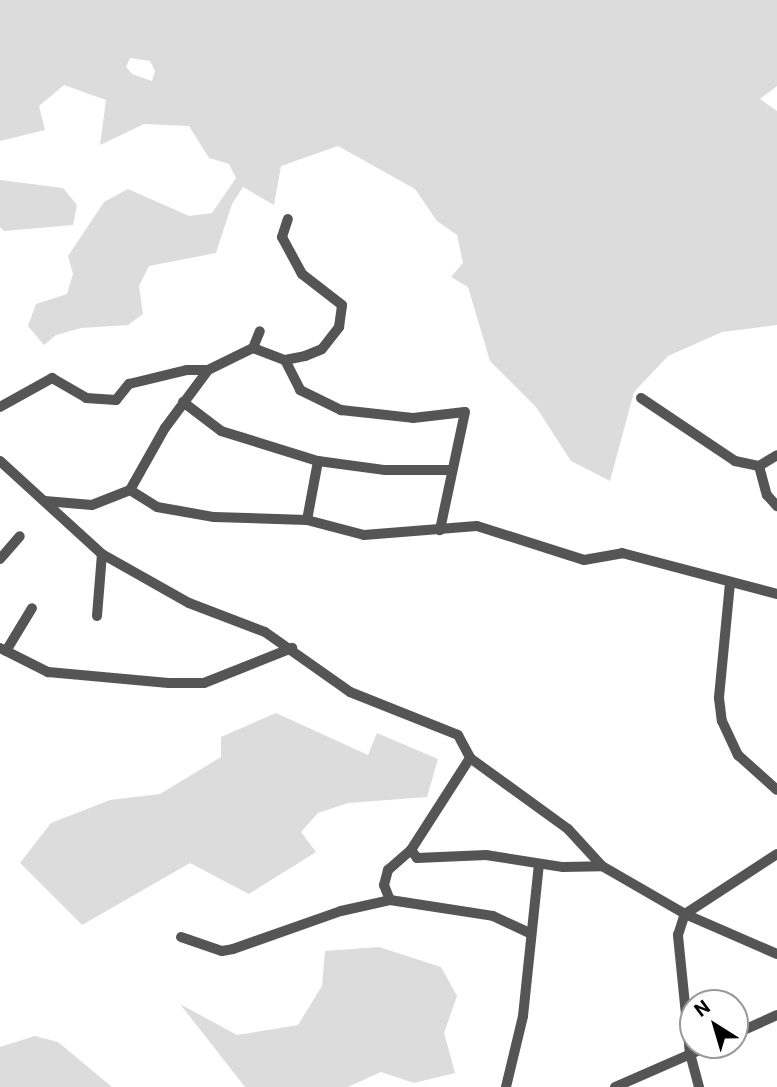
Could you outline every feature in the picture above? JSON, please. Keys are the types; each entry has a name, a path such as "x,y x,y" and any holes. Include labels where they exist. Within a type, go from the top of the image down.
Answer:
{"street":[{"path":"253,348 285,360 323,348 337,331 343,313 342,305 302,274 282,237 288,219"},
{"path":"45,502 92,505 130,490 183,402 208,370 253,348 260,331"},
{"path":"285,360 300,390 341,410 413,418 465,412 450,470 440,530"},
{"path":"0,407 51,377 86,398 116,400 129,384 187,370 208,370"},
{"path":"641,398 735,461 759,466 777,455"},
{"path":"183,402 221,431 318,461 386,470 450,470"},
{"path":"0,461 102,554 189,603 265,632 292,648 350,692 458,735 470,758 568,828 602,866 685,914 777,954"},
{"path":"307,520 318,461"},
{"path":"759,466 767,495 777,506"},
{"path":"130,490 157,507 214,516 307,520 364,535 477,526 584,560 622,553 777,594"},
{"path":"0,559 20,536"},
{"path":"97,616 102,554"},
{"path":"730,583 719,698 722,721 738,754 777,790"},
{"path":"32,608 3,650 48,672 169,683 204,682 292,648"},
{"path":"390,900 384,885 388,870 411,850 470,758"},
{"path":"411,850 417,858 486,855 539,865 602,866"},
{"path":"683,989 678,935 685,914 777,854"},
{"path":"506,1087 523,1016 529,933 539,865"},
{"path":"181,937 222,951 341,911 390,900 493,916 529,933"},
{"path":"749,1028 777,1015"},
{"path":"615,1087 679,1059"},
{"path":"691,1059 699,1087"}],"shaded area":[{"path":"0,0 777,0 777,86 760,99 777,111 777,325 722,332 668,356 634,392 610,481 571,461 536,407 490,361 468,287 451,277 463,263 457,235 437,221 415,189 338,146 281,166 274,205 243,187 232,204 216,253 149,266 139,286 143,314 128,325 81,328 56,335 44,345 28,326 36,304 67,294 73,274 68,256 104,202 128,189 189,216 212,213 236,178 229,164 209,158 189,126 144,124 100,145 106,100 64,85 39,106 45,130 0,141","holes":["130,58 150,61 155,71 152,81 132,74 126,67"]},
{"path":"0,180 63,188 77,205 73,225 4,231 0,227"},
{"path":"276,713 368,755 377,733 438,759 427,797 348,803 318,813 301,832 316,852 249,894 190,863 82,925 20,863 51,823 110,800 160,794 221,757 221,737"},
{"path":"379,947 441,967 457,996 444,1033 455,1073 414,1083 381,1072 348,1087 245,1087 180,1004 237,1035 298,1025 322,986 325,951"},
{"path":"35,1036 58,1042 112,1087 0,1087 0,1047"}]}
